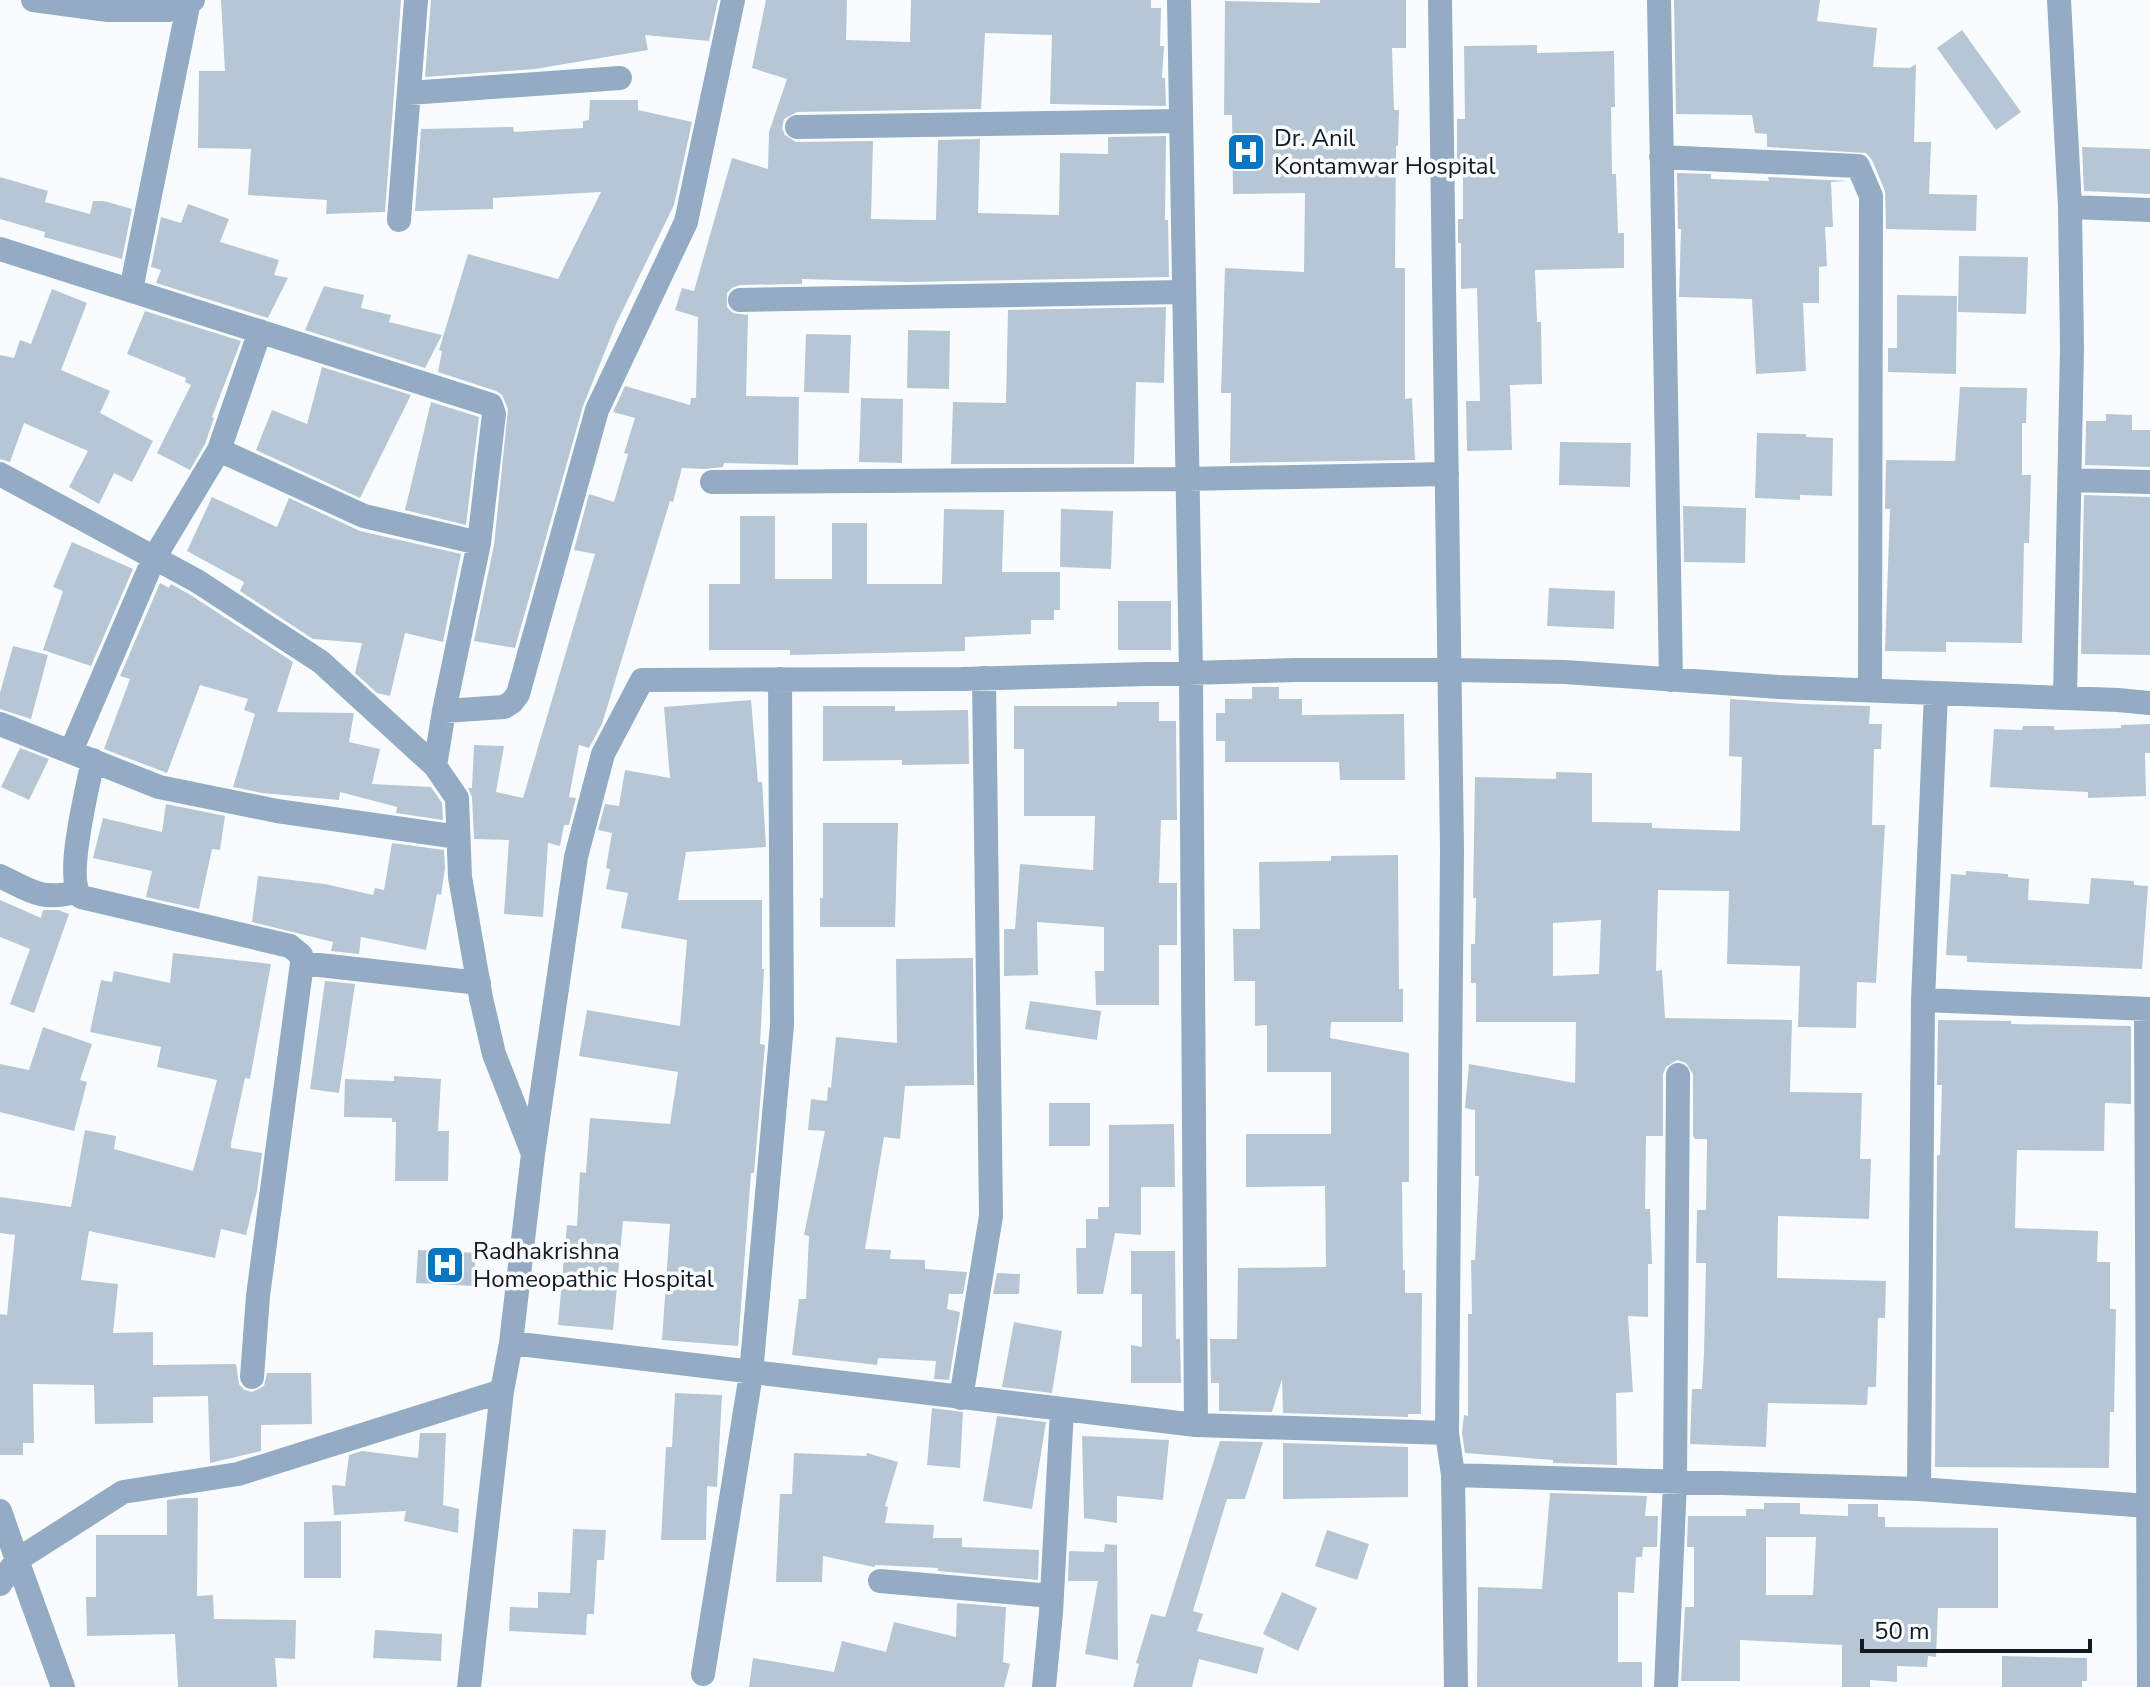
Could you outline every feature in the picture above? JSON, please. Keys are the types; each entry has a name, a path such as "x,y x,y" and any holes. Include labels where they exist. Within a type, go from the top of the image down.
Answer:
{"street":[{"path":"33,0 108,10 168,10 191,1"},
{"path":"399,220 416,0"},
{"path":"444,711 504,707 518,694 597,410 686,222 733,0"},
{"path":"1179,0 1191,673 1196,1425"},
{"path":"1440,0 1452,865 1447,1433 1453,1475 1456,1687"},
{"path":"1659,0 1671,680"},
{"path":"2059,0 2070,207 2072,347 2065,698"},
{"path":"131,290 191,1"},
{"path":"409,93 620,78"},
{"path":"797,127 1181,121"},
{"path":"1661,157 1858,166 1871,196 1870,690"},
{"path":"2070,207 2150,210"},
{"path":"0,249 491,405 494,414 479,543 435,766"},
{"path":"740,300 1184,292"},
{"path":"252,1377 258,1296 301,955 290,946 87,900 76,892 74,885 82,756 154,558 219,450 260,331"},
{"path":"219,450 364,516 479,543"},
{"path":"0,474 197,581 321,662 435,766 457,798 460,877 494,1054 533,1154"},
{"path":"712,482 1447,474"},
{"path":"2070,480 2150,482"},
{"path":"469,1687 502,1391 576,857 603,754 642,680 1450,670 1565,672 2150,703"},
{"path":"961,1398 991,1216 984,678"},
{"path":"703,1674 751,1374 782,1025 780,679"},
{"path":"1919,1489 1923,1000 1936,693"},
{"path":"0,724 159,787 277,811 458,837"},
{"path":"0,876 42,896 56,897 76,892"},
{"path":"302,963 479,983"},
{"path":"1923,1000 2148,1009 2149,1687"},
{"path":"1666,1687 1675,1482 1678,1075"},
{"path":"511,1343 1196,1425 1447,1433"},
{"path":"0,1584 17,1560 123,1492 238,1474 502,1391"},
{"path":"1044,1687 1062,1410"},
{"path":"1453,1475 1919,1489 2148,1506"},
{"path":"0,1511 63,1687"},
{"path":"880,1581 1052,1596"}],"building":[{"path":"221,0 401,0 385,212 326,214 327,200 248,195 251,149 198,148 199,71 225,71"},
{"path":"431,0 718,0 709,41 645,35 648,50 535,69 425,77"},
{"path":"766,0 847,0 846,40 910,42 911,0 1151,0 1151,8 1161,8 1160,46 1164,46 1162,78 1165,78 1166,106 1050,104 1052,35 985,33 981,109 797,112 784,119 782,128 785,135 796,142 873,141 871,219 936,220 938,140 980,139 978,213 1059,215 1060,153 1108,154 1108,137 1166,136 1165,220 1168,220 1169,277 907,282 802,279 802,284 740,285 732,288 727,293 727,307 733,313 748,315 746,396 799,397 798,465 724,463 723,467 682,468 602,724 589,748 579,745 569,797 576,798 569,825 564,825 560,846 548,843 543,917 504,914 509,840 474,839 472,797 468,788 472,788 474,745 504,746 496,792 523,798 595,554 574,550 589,494 614,502 628,454 624,453 635,418 613,412 625,386 690,405 691,398 696,398 698,317 675,310 682,288 694,291 732,158 768,169 769,132 787,79 752,68"},
{"path":"1320,0 1406,0 1406,48 1392,48 1394,110 1399,110 1395,268 1405,268 1405,399 1412,398 1415,460 1230,463 1231,393 1221,393 1225,268 1304,272 1305,193 1233,194 1232,115 1224,115 1225,1 1320,3"},
{"path":"1674,0 1820,0 1817,21 1877,28 1873,67 1910,68 1916,64 1914,142 1931,142 1929,194 1977,195 1976,231 1886,229 1885,191 1866,153 1767,147 1767,134 1755,133 1752,115 1676,114"},
{"path":"1962,30 2021,112 1996,130 1937,48"},
{"path":"1537,45 1537,53 1614,51 1612,174 1616,174 1618,233 1624,233 1624,268 1535,270 1537,322 1541,322 1542,384 1510,385 1512,450 1467,451 1466,401 1480,401 1477,288 1461,289 1461,243 1458,243 1458,219 1463,219 1463,172 1457,173 1457,119 1465,119 1464,46"},
{"path":"590,100 638,100 638,110 692,122 674,205 616,324 583,406 515,648 474,641 494,545 508,409 502,395 496,391 438,372 442,351 439,350 468,254 558,279 601,192 493,198 493,209 415,211 421,129 513,127 514,132 583,128 583,121 589,120"},
{"path":"2082,147 2150,149 2150,194 2084,191"},
{"path":"1677,173 1711,174 1711,179 1769,181 1768,177 1848,181 1831,182 1833,227 1825,227 1827,266 1819,267 1819,303 1803,303 1806,371 1756,374 1752,299 1679,297 1681,229 1678,229"},
{"path":"0,177 48,191 45,202 90,214 93,201 132,209 122,259 44,237 45,232 0,219"},
{"path":"188,204 229,219 220,242 279,260 274,275 288,278 268,318 156,283 161,270 151,267 161,217 181,223"},
{"path":"1959,256 2028,257 2026,314 1958,312"},
{"path":"324,286 364,295 361,308 391,315 389,322 442,335 425,368 305,330"},
{"path":"52,289 87,303 61,370 110,391 100,413 153,441 132,482 114,473 99,504 69,487 88,451 24,423 10,462 0,459 0,355 14,358 20,340 31,344"},
{"path":"1897,295 1957,296 1956,374 1888,372 1888,348 1897,348"},
{"path":"1166,307 1164,383 1136,382 1134,464 951,464 953,402 1006,403 1008,310"},
{"path":"145,311 241,341 205,444 190,470 157,453 191,385 185,382 186,378 127,354"},
{"path":"908,330 950,331 949,389 907,388"},
{"path":"806,334 851,335 849,393 804,392"},
{"path":"322,367 411,395 360,498 256,450 272,410 307,424"},
{"path":"1960,387 2027,388 2026,423 2022,423 2022,475 2031,475 2029,543 2024,543 2022,643 1946,642 1946,652 1885,651 1890,509 1885,509 1886,460 1955,461"},
{"path":"861,398 903,399 902,463 859,462"},
{"path":"431,402 479,417 466,525 405,510"},
{"path":"2106,414 2132,415 2132,430 2150,430 2150,467 2085,465 2086,421 2106,421"},
{"path":"1757,433 1833,438 1832,496 1800,495 1800,500 1755,498"},
{"path":"1560,442 1631,443 1630,487 1559,485"},
{"path":"2084,495 2150,497 2150,655 2081,654"},
{"path":"212,497 277,527 289,498 360,531 461,554 443,642 405,633 390,696 377,693 355,673 362,643 313,639 240,591 244,582 187,551"},
{"path":"1683,506 1746,508 1745,563 1684,562"},
{"path":"944,509 1004,510 1002,572 1060,572 1060,610 1054,610 1054,620 1031,620 1031,634 965,637 965,651 790,655 790,650 709,650 709,584 740,584 740,516 775,516 775,579 832,579 832,523 867,523 867,584 942,584"},
{"path":"1061,509 1113,511 1111,569 1060,567"},
{"path":"72,542 133,569 91,666 43,650 63,591 53,587"},
{"path":"160,583 169,588 171,584 189,594 293,662 277,712 354,713 349,742 380,749 372,784 431,787 442,803 443,820 396,813 397,807 340,792 339,800 262,793 233,787 255,714 244,710 248,699 200,685 167,773 104,749 130,679 120,676"},
{"path":"1549,588 1615,591 1614,629 1547,626"},
{"path":"1118,601 1171,601 1171,650 1118,650"},
{"path":"13,646 48,655 31,719 0,709 0,693"},
{"path":"1252,687 1279,687 1279,699 1302,699 1302,715 1404,714 1405,780 1340,780 1339,762 1225,762 1225,741 1216,741 1216,713 1225,713 1225,699 1252,699"},
{"path":"1730,699 1870,706 1869,724 1882,724 1881,749 1874,749 1872,825 1885,825 1876,983 1857,982 1856,1028 1798,1027 1800,966 1727,964 1729,891 1658,890 1656,971 1662,970 1665,1018 1792,1020 1790,1092 1862,1093 1860,1159 1871,1159 1869,1219 1778,1216 1777,1278 1886,1281 1885,1318 1878,1318 1876,1387 1868,1387 1867,1405 1768,1403 1766,1447 1690,1444 1692,1389 1702,1389 1706,1263 1696,1263 1697,1210 1706,1210 1707,1139 1695,1139 1693,1136 1693,1074 1686,1063 1677,1060 1666,1067 1663,1074 1663,1136 1646,1136 1645,1209 1650,1209 1652,1264 1648,1264 1648,1317 1628,1316 1633,1392 1616,1393 1617,1465 1553,1463 1553,1460 1465,1453 1462,1433 1464,1415 1468,1416 1468,1314 1472,1314 1471,1260 1475,1260 1479,1176 1475,1176 1475,1110 1465,1108 1469,1064 1575,1083 1576,1022 1476,1022 1476,983 1471,983 1476,898 1473,898 1475,777 1556,779 1556,772 1592,773 1592,822 1652,823 1652,828 1740,831 1742,757 1729,756","holes":["1601,920 1599,974 1553,976 1553,923"]},
{"path":"751,700 758,782 762,782 766,847 686,852 678,900 762,900 764,969 760,1044 765,1045 754,1173 751,1173 738,1346 662,1340 670,1224 623,1221 613,1330 558,1325 567,1225 577,1226 580,1172 586,1173 590,1118 670,1124 678,1072 579,1056 587,1010 680,1026 687,940 621,928 628,893 606,889 612,833 598,830 605,804 619,806 625,770 670,778 664,707"},
{"path":"1117,702 1159,702 1159,721 1176,721 1177,820 1161,820 1159,883 1177,883 1177,945 1159,945 1159,1005 1096,1005 1095,971 1104,971 1104,927 1037,922 1038,975 1004,976 1004,929 1015,929 1020,864 1093,870 1095,816 1024,816 1024,749 1014,749 1014,706 1117,706"},
{"path":"823,706 895,706 895,711 968,710 969,764 902,765 902,760 823,761"},
{"path":"2150,724 2150,753 2145,753 2146,796 2088,798 2088,792 1990,787 1994,729 2022,730 2023,726 2054,726 2054,730 2121,728 2121,725"},
{"path":"20,748 49,759 29,800 1,787"},
{"path":"166,804 225,816 220,850 212,849 199,909 146,897 152,871 93,858 103,818 162,832"},
{"path":"823,823 898,823 895,927 820,927"},
{"path":"392,843 444,850 441,895 437,894 426,950 361,937 359,954 331,951 333,942 252,922 258,876 325,884 373,895 375,888 384,890"},
{"path":"1398,855 1399,989 1403,989 1403,1022 1331,1022 1330,1038 1409,1053 1409,1182 1402,1182 1403,1270 1405,1293 1422,1293 1421,1414 1408,1414 1408,1417 1283,1413 1282,1379 1272,1412 1219,1411 1219,1383 1211,1383 1210,1339 1237,1339 1238,1268 1326,1267 1325,1186 1246,1187 1246,1134 1331,1134 1331,1072 1267,1072 1267,1025 1255,1026 1255,981 1234,981 1233,929 1260,929 1259,862 1331,861 1331,856"},
{"path":"1966,871 2029,879 2028,900 2089,904 2091,878 2134,881 2134,885 2148,886 2142,969 1967,962 1967,956 1946,955 1951,874 1966,875"},
{"path":"0,900 41,918 43,910 69,914 34,1013 10,1004 30,949 0,937"},
{"path":"173,953 271,964 250,1079 245,1078 231,1143 231,1148 262,1153 246,1235 221,1229 215,1258 89,1231 81,1280 118,1284 113,1333 153,1332 153,1365 236,1364 239,1384 244,1390 252,1392 264,1386 267,1373 311,1373 312,1424 261,1425 261,1451 210,1463 208,1396 153,1397 153,1423 95,1424 94,1385 33,1384 34,1443 23,1443 23,1455 0,1455 0,1314 7,1315 15,1235 0,1233 0,1197 71,1207 85,1130 116,1136 114,1149 193,1171 217,1080 157,1067 161,1047 90,1032 101,980 112,982 114,971 170,983"},
{"path":"973,958 974,1085 905,1086 900,1139 884,1137 865,1249 891,1250 890,1259 925,1260 925,1269 967,1272 963,1294 949,1294 947,1309 960,1312 949,1380 934,1379 936,1361 878,1358 877,1365 792,1355 799,1299 806,1299 809,1236 804,1235 825,1131 808,1130 811,1099 827,1101 836,1037 897,1043 896,959"},
{"path":"325,981 355,984 339,1093 310,1089"},
{"path":"1030,1001 1101,1011 1097,1040 1025,1029"},
{"path":"1938,1020 2131,1026 2131,1104 2105,1103 2104,1151 2017,1150 2015,1228 2098,1231 2097,1262 2110,1262 2110,1309 2116,1309 2114,1412 2110,1412 2109,1468 1935,1467 1937,1155 1940,1155 1942,1085 1937,1085"},
{"path":"43,1027 92,1044 80,1080 87,1082 74,1131 0,1112 0,1064 29,1070"},
{"path":"394,1076 441,1079 438,1131 449,1131 448,1181 395,1181 396,1122 392,1122 392,1118 344,1117 345,1079 394,1081"},
{"path":"1049,1103 1090,1103 1090,1146 1049,1146"},
{"path":"1174,1124 1175,1187 1141,1187 1141,1235 1115,1233 1103,1294 1077,1294 1076,1248 1086,1248 1086,1219 1098,1219 1098,1207 1109,1207 1109,1125"},
{"path":"418,1250 476,1253 474,1286 416,1283"},
{"path":"1131,1251 1175,1251 1176,1339 1180,1339 1181,1383 1131,1383 1131,1345 1142,1347 1142,1294 1131,1294"},
{"path":"997,1273 1020,1274 1019,1294 993,1294"},
{"path":"1014,1322 1062,1331 1052,1393 1002,1387"},
{"path":"675,1393 722,1395 717,1487 707,1486 706,1540 661,1540 666,1447 672,1447"},
{"path":"932,1408 963,1412 960,1468 927,1465"},
{"path":"997,1416 1046,1422 1032,1509 983,1501"},
{"path":"420,1433 446,1433 443,1505 459,1509 458,1533 404,1521 406,1511 334,1515 332,1485 345,1486 349,1455 362,1451 418,1458"},
{"path":"1082,1436 1169,1440 1163,1500 1117,1496 1117,1523 1084,1518"},
{"path":"1220,1441 1263,1442 1245,1499 1227,1499 1193,1611 1203,1614 1197,1631 1264,1648 1257,1674 1199,1659 1192,1687 1133,1687 1139,1664 1136,1663 1151,1614 1165,1617"},
{"path":"1283,1443 1408,1447 1408,1497 1283,1499"},
{"path":"794,1453 866,1456 867,1453 898,1462 885,1506 888,1507 885,1523 934,1525 933,1538 962,1538 962,1547 1039,1550 1038,1580 938,1571 938,1568 874,1567 823,1556 822,1582 776,1582 780,1494 792,1494"},
{"path":"1550,1493 1647,1496 1645,1516 1658,1516 1657,1547 1643,1547 1642,1557 1636,1557 1634,1593 1618,1592 1618,1662 1642,1662 1642,1687 1477,1687 1478,1587 1542,1589"},
{"path":"198,1498 197,1596 213,1595 214,1619 296,1620 295,1659 275,1658 277,1687 178,1687 175,1634 87,1636 86,1597 96,1597 96,1535 167,1535 167,1500"},
{"path":"1764,1503 1800,1503 1800,1514 1848,1516 1848,1504 1878,1504 1878,1517 1885,1517 1885,1527 1998,1528 1998,1608 1938,1608 1936,1657 1928,1656 1927,1667 1897,1666 1897,1682 1870,1680 1870,1687 1842,1687 1842,1645 1740,1640 1740,1681 1681,1681 1685,1607 1694,1607 1694,1547 1687,1547 1688,1516 1746,1516 1746,1509 1764,1509","holes":["1766,1537 1816,1537 1813,1595 1766,1595"]},
{"path":"341,1521 341,1578 304,1578 304,1522"},
{"path":"573,1529 606,1530 604,1560 597,1560 594,1614 587,1614 586,1635 509,1631 510,1607 538,1608 538,1592 570,1593"},
{"path":"1327,1530 1369,1544 1357,1580 1315,1566"},
{"path":"1105,1544 1117,1545 1118,1660 1085,1654 1098,1581 1068,1581 1069,1551 1104,1552"},
{"path":"1282,1592 1317,1608 1298,1651 1263,1634"},
{"path":"957,1603 1006,1607 1003,1662 1010,1664 1004,1687 749,1687 753,1658 834,1672 842,1641 886,1652 894,1622 956,1637"},
{"path":"375,1630 442,1634 441,1661 373,1658"},
{"path":"2002,1656 2087,1658 2087,1681 2082,1681 2082,1687 2002,1687"}],"place":[{"name":"Dr. Anil Kontamwar Hospital","path":"1246,152"},
{"name":"Radhakrishna Homeopathic Hospital","path":"445,1265"}]}
